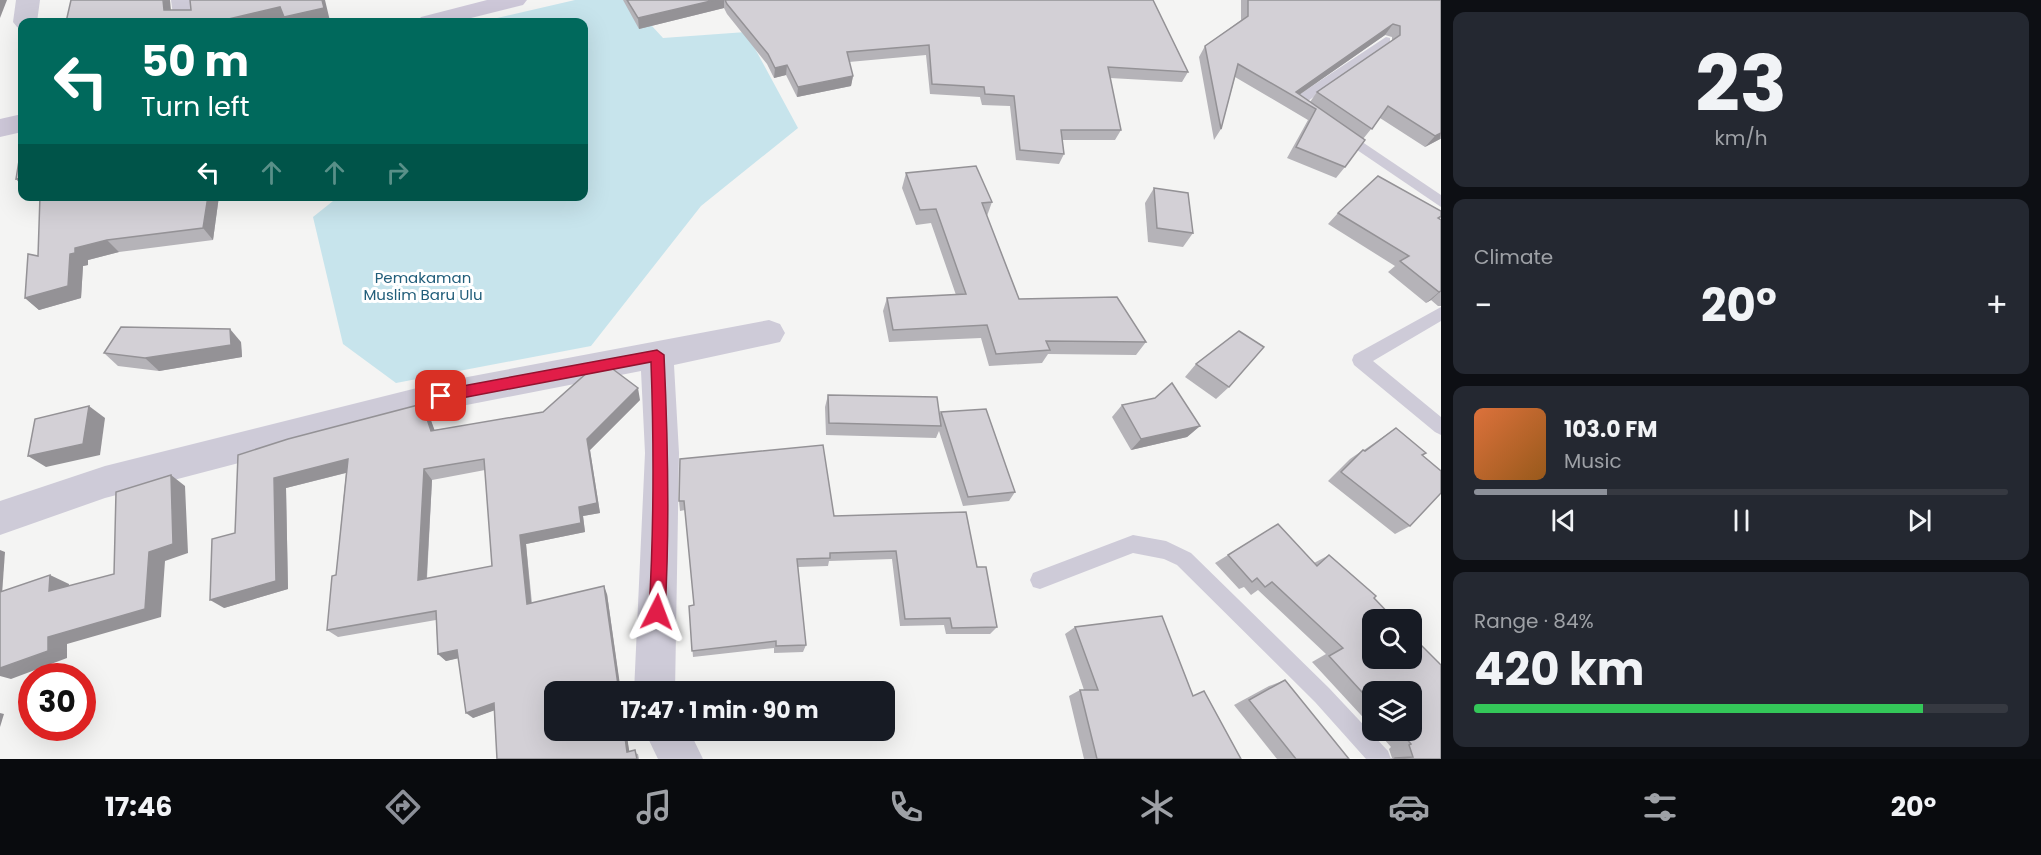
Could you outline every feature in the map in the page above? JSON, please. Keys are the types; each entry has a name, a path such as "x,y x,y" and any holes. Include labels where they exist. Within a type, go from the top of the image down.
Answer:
{"main road":[{"path":"443,18 504,1"}],"street":[{"path":"26,18 28,0"},
{"path":"183,0 185,18"},
{"path":"0,518 105,482 441,396 769,333"},
{"path":"654,681 661,548 662,465 657,355"},
{"path":"671,741 682,759"}],"lane":[{"path":"1316,116 1296,103 1386,41"},
{"path":"1335,129 1441,202"},
{"path":"1441,314 1360,360 1441,428"},
{"path":"1040,580 1133,544 1166,550 1184,559 1322,695 1380,759"}],"green space":[{"name":"Pemakaman Muslim Baru Ulu","path":"575,0 628,0 663,38 746,32 798,128 701,206 591,346 396,383 343,344 313,217 333,201 588,201 588,18 497,18"}],"building":[{"path":"71,0 163,0 164,10 191,10 190,0 322,0 324,8 284,17 280,7 233,18 67,18"},
{"path":"627,0 715,0 638,18"},
{"path":"725,0 1153,0 1188,72 1108,67 1121,130 1061,130 1064,154 1020,150 1014,96 985,94 984,87 932,84 929,45 847,52 853,76 798,87 787,65 775,68 768,54"},
{"path":"1248,0 1441,0 1441,133 1435,136 1388,106 1372,129 1317,92 1400,35 1400,26 1393,24 1296,92 1365,140 1345,167 1296,147 1316,109 1238,64 1221,129 1205,46 1248,16"},
{"path":"976,166 992,202 982,203 1019,299 1117,297 1146,342 1046,341 1050,350 996,354 987,325 893,330 887,298 966,294 936,209 920,210 906,173"},
{"path":"1378,176 1441,211 1441,216 1438,218 1441,220 1441,291 1439,292 1400,261 1409,256 1338,213"},
{"path":"1154,188 1188,193 1193,233 1157,228"},
{"path":"40,201 207,201 203,228 107,240 75,248 75,253 70,254 68,286 25,298 28,254 38,256"},
{"path":"121,327 230,329 231,345 145,358 104,353"},
{"path":"1239,331 1264,347 1229,387 1196,364"},
{"path":"610,367 638,388 587,439 597,503 579,507 581,523 520,535 527,604 604,586 617,681 544,681 544,741 626,741 627,752 635,750 637,759 497,759 494,703 466,713 457,650 438,654 436,611 327,630 332,576 336,575 348,459 274,478 276,581 210,600 212,539 235,533 238,455 288,439 422,404 431,431 543,412 589,371","holes":["484,459 492,566 418,580 424,469"]},
{"path":"1172,383 1200,426 1141,439 1122,405 1155,398"},
{"path":"828,395 937,397 941,426 829,423"},
{"path":"89,406 83,444 28,456 35,419"},
{"path":"986,409 1015,492 968,497 941,412"},
{"path":"1396,428 1426,453 1422,455 1441,471 1441,493 1410,526 1341,472 1363,450 1365,451"},
{"path":"823,445 834,516 966,512 977,567 986,567 997,627 952,628 950,618 905,619 896,551 830,553 830,558 797,559 806,645 776,646 776,641 692,651 689,606 694,605 684,501 679,501 680,459"},
{"path":"171,475 173,544 149,552 145,609 48,637 48,651 0,668 0,592 50,575 49,591 114,574 116,492"},
{"path":"1278,524 1317,566 1329,555 1376,596 1374,598 1384,609 1362,609 1362,669 1422,669 1422,646 1441,665 1441,759 1394,759 1413,757 1408,741 1422,741 1422,681 1362,681 1362,692 1329,656 1343,648 1272,582 1265,587 1257,578 1252,582 1228,555"},
{"path":"1162,616 1193,696 1204,691 1241,759 1097,759 1080,690 1098,690 1075,627"},
{"path":"1285,680 1349,759 1296,759 1249,700"}],"route":[{"path":"441,396 657,355 662,453 661,548 657,612"}]}
